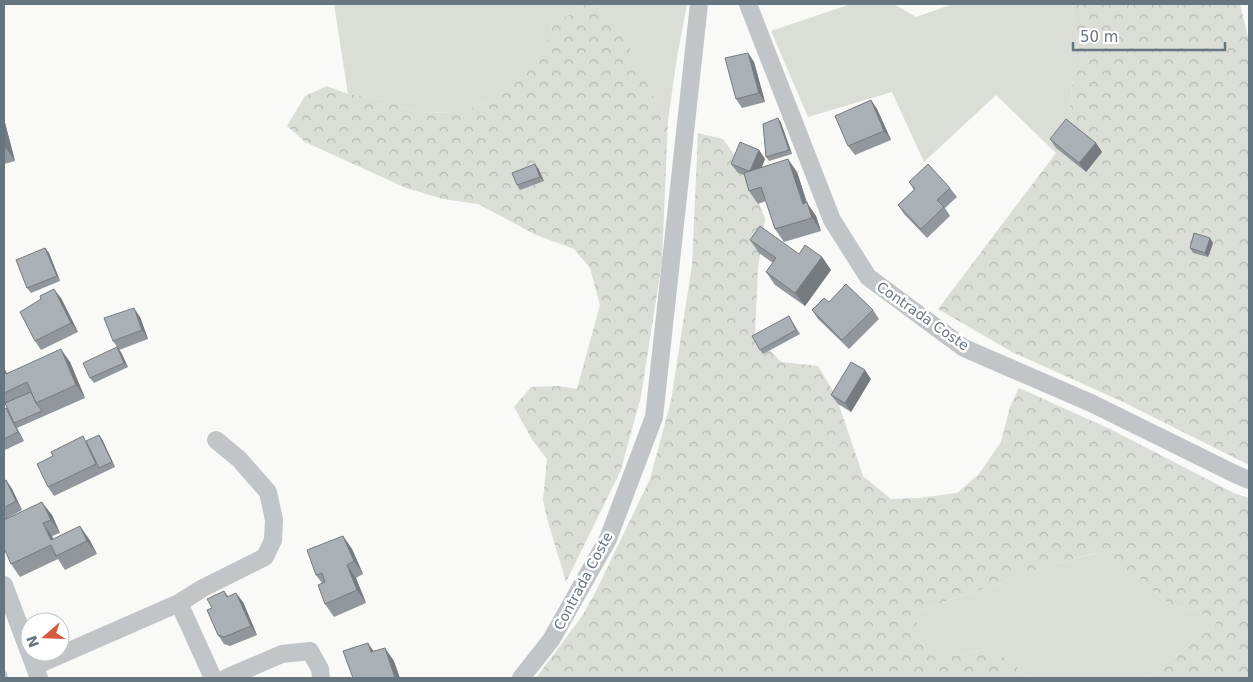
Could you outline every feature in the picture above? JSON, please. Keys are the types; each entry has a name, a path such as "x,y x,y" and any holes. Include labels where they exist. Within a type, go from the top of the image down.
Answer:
{"street":[{"name":"Contrada Coste","path":"521,678 551,640 608,539 654,417 699,4"},
{"name":"Contrada Coste","path":"748,4 832,220 868,277 964,348 1091,402 1249,480"},
{"path":"4,585 37,672 179,603 203,588 265,557 273,540 274,520 268,492 239,459 216,440"},
{"path":"179,603 213,678"},
{"path":"226,678 282,654 310,651 320,669 320,678"}],"green space":[{"path":"334,4 585,4 552,26 546,44 530,70 499,96 460,113 415,112 382,99 348,94"},
{"path":"585,4 592,4 614,17 664,118 668,120 662,262 641,396 621,470 566,582 543,500 547,459 533,441 514,407 531,387 559,386 577,389 600,305 590,268 574,249 536,235 478,204 443,199 406,188 305,142 287,126 305,96 327,86 348,94 382,99 415,112 460,113 499,96 530,70 546,44 552,26"},
{"path":"592,4 687,4 668,120 664,118 614,18"},
{"path":"851,4 894,4 916,17 953,4 1072,4 1077,43 1070,106 1075,135 1056,153 996,95 924,162 892,92 808,117 771,31"},
{"path":"1072,4 1240,4 1249,41 1249,465 1123,402 1012,352 938,309 1056,153 1075,135 1070,106 1077,43"},
{"path":"698,133 723,139 744,168 765,218 758,269 755,334 781,362 818,366 836,396 863,476 891,499 919,498 957,493 979,474 1001,442 1010,407 1019,388 1110,429 1234,493 1249,498 1249,678 1147,678 1217,624 1197,610 1169,605 1139,578 1096,553 1058,563 921,610 914,634 933,656 960,656 985,649 1009,659 1027,678 536,678 582,616 650,479 671,401 692,265"},
{"path":"1097,553 1139,578 1169,605 1197,610 1217,624 1147,678 1027,678 1009,659 985,649 960,656 933,656 913,634 921,610 1058,563"}],"building":[{"path":"748,53 759,93 736,99 725,58"},
{"path":"871,100 884,131 848,146 835,116"},
{"path":"778,118 789,150 766,157 763,124"},
{"path":"1066,119 1096,143 1079,163 1050,139"},
{"path":"740,142 759,150 750,171 731,164"},
{"path":"788,159 803,204 807,202 812,218 775,229 761,187 749,191 744,173"},
{"path":"535,164 540,177 517,185 512,173"},
{"path":"928,164 950,188 937,200 944,207 921,229 898,205 915,189 909,182"},
{"path":"760,226 799,254 805,245 822,257 795,293 766,272 776,258 750,240"},
{"path":"1194,233 1210,238 1205,253 1190,248"},
{"path":"45,248 57,276 27,288 16,260"},
{"path":"846,284 873,310 842,340 812,310 824,298 829,302"},
{"path":"54,289 71,323 35,341 20,312 41,299 40,296"},
{"path":"134,308 142,330 113,341 104,318"},
{"path":"789,316 796,330 760,350 752,336"},
{"path":"117,347 124,363 90,378 83,363"},
{"path":"61,349 76,385 36,403 27,382 4,393 4,368 6,374"},
{"path":"851,362 865,370 845,403 831,395"},
{"path":"31,392 42,411 14,423 5,403"},
{"path":"6,408 18,432 4,439 4,409"},
{"path":"99,435 112,462 99,468 86,441"},
{"path":"83,436 96,464 48,487 37,464 53,456 51,452"},
{"path":"6,480 16,501 4,508 4,481"},
{"path":"42,502 51,520 43,523 51,540 80,526 87,541 56,556 51,545 11,564 4,548 4,520"},
{"path":"343,536 354,561 347,565 357,590 325,604 318,585 325,582 322,573 316,575 307,550"},
{"path":"224,591 227,597 236,593 251,626 224,637 218,635 207,610 212,608 207,599"},
{"path":"368,643 371,652 385,648 395,678 353,678 343,651"}],"waterway":[{"path":"4,674 5,678"}]}
